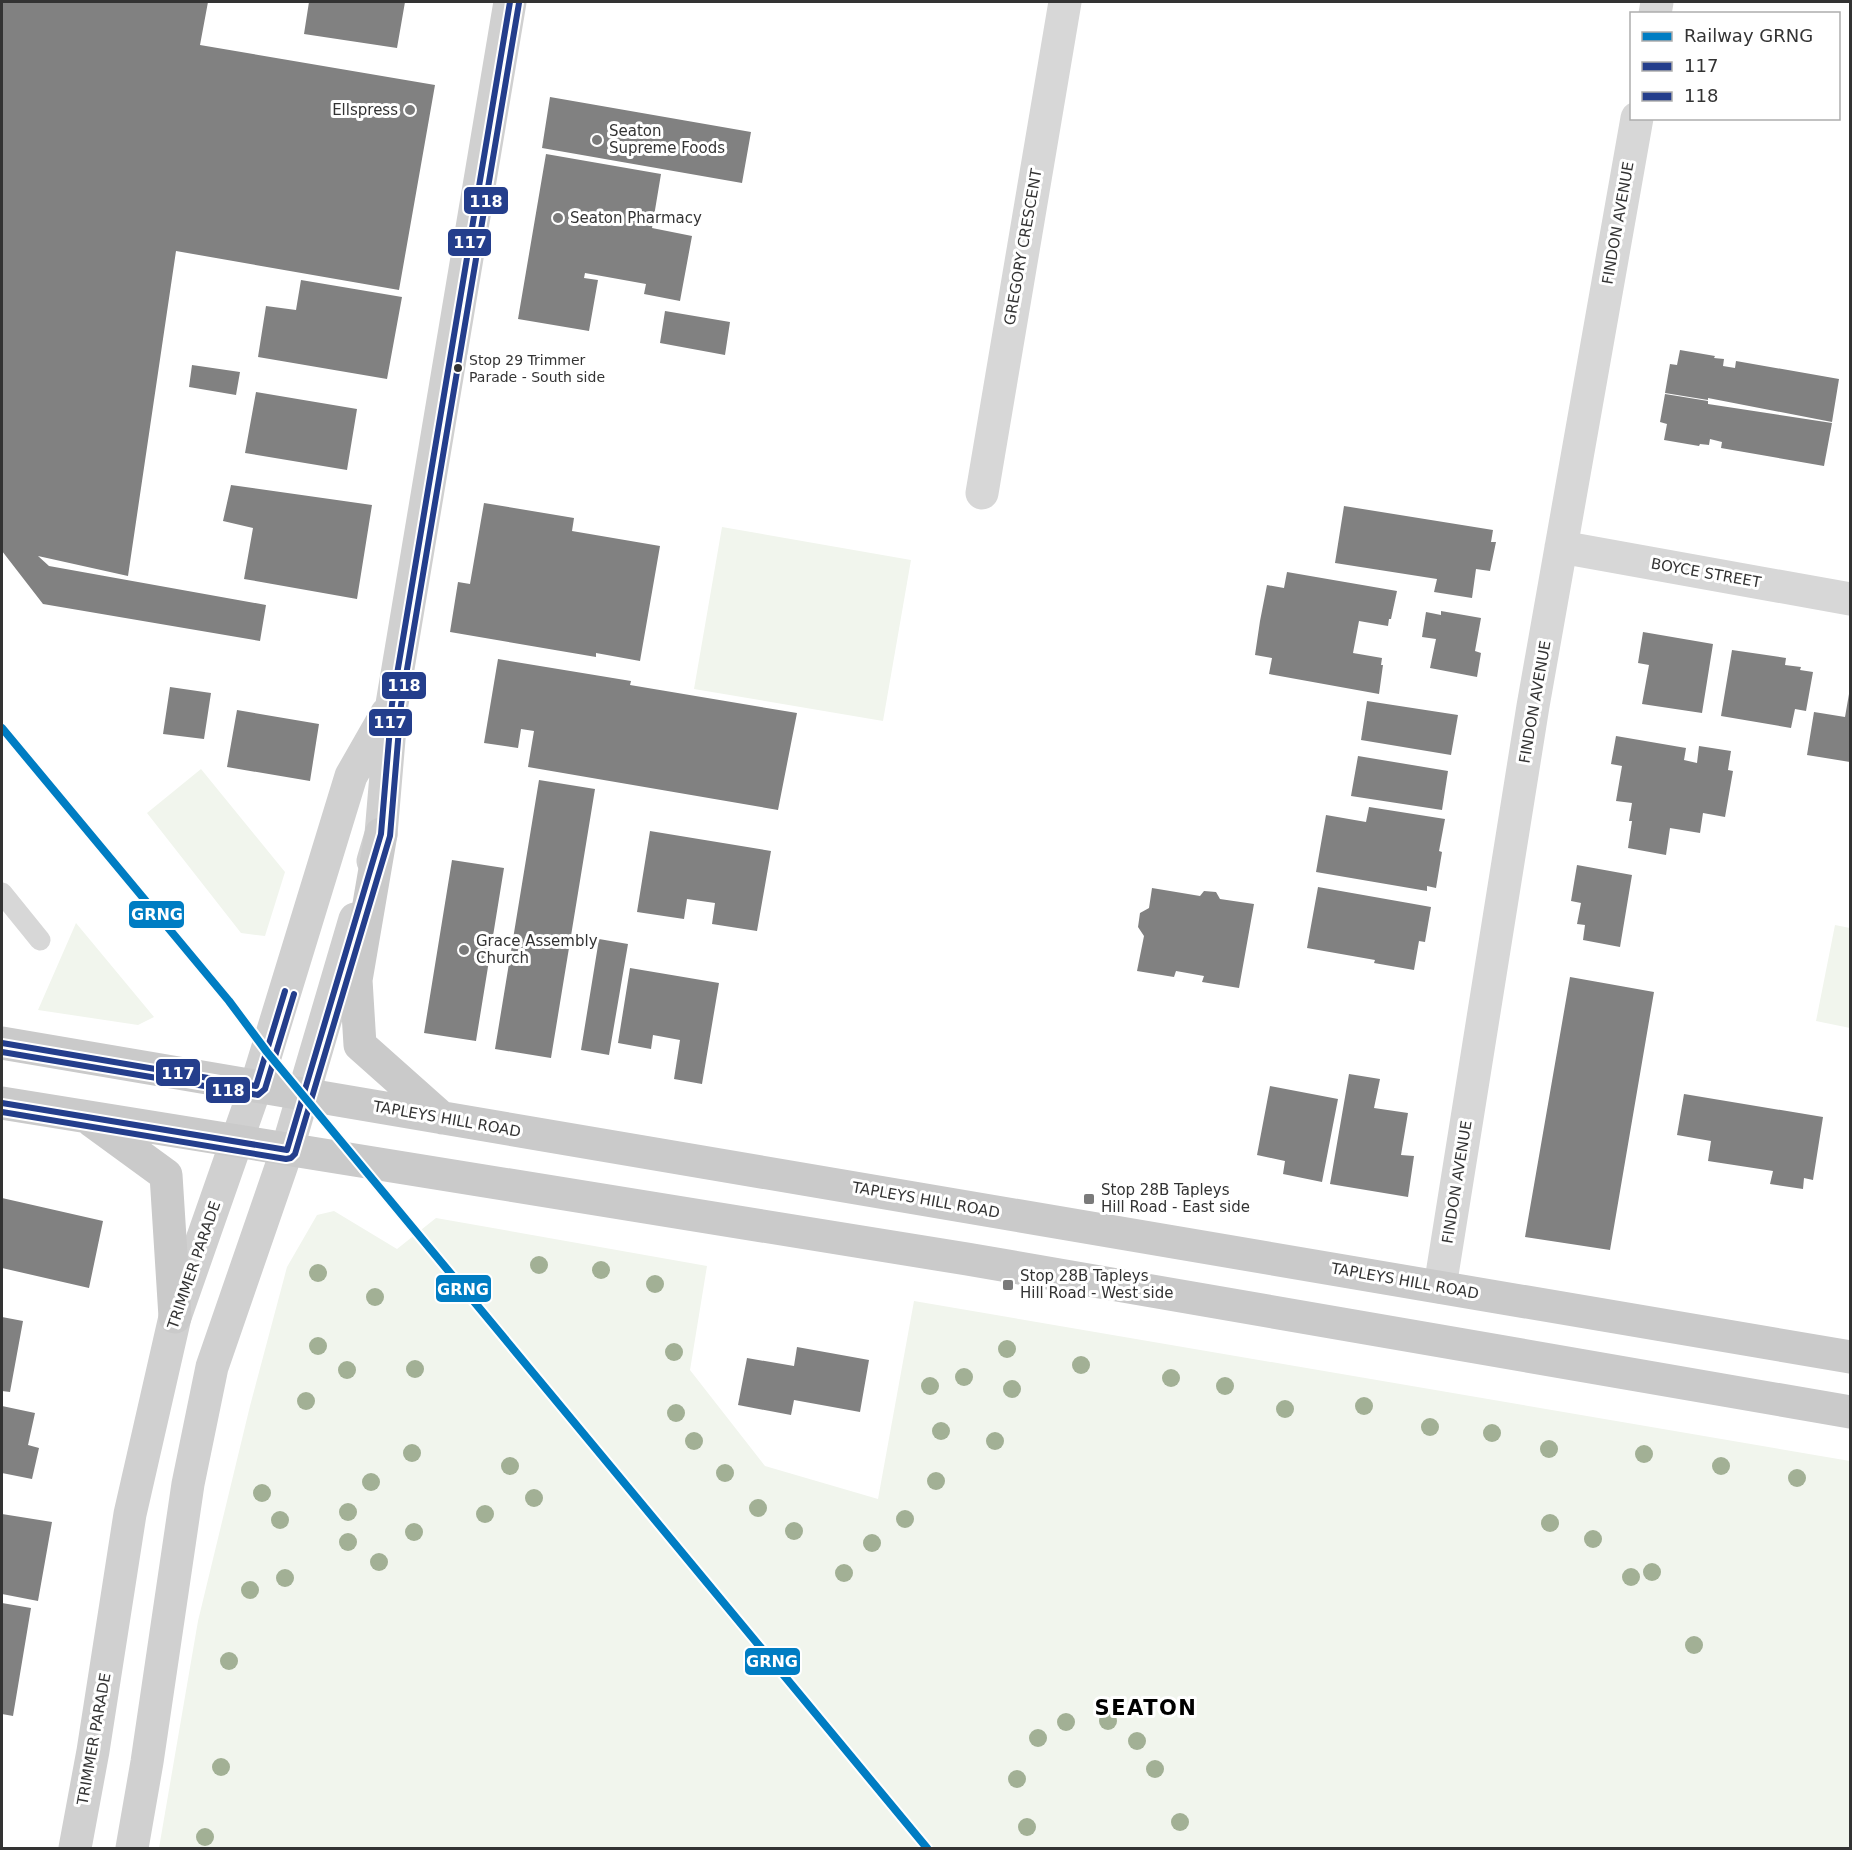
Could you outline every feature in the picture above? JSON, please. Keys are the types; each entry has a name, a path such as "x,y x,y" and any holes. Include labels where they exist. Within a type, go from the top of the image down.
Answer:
{"main road":[{"name":"TRIMMER PARADE","path":"132,1848 188,1484 212,1367 287,1150 381,834 392,704 510,2"},
{"name":"TRIMMER PARADE","path":"75,1848 93,1751 130,1514 175,1317 256,1086 351,776 392,704"},
{"path":"381,834 356,980 360,1045 442,1118"},
{"name":"TAPLEYS HILL ROAD","path":"2,1043 1851,1357"},
{"path":"2,1103 967,1259 1851,1412"},
{"path":"88,1118 166,1175 175,1317"}],"street":[{"name":"GREGORY CRESCENT","path":"982,494 1065,2"},
{"name":"FINDON AVENUE","path":"1440,1287 1531,718 1637,120"},
{"name":"BOYCE STREET","path":"1562,547 1851,599"}],"lane":[{"path":"2,893 40,940"}],"shaded area":[{"path":"722,527 911,560 883,721 694,689"},
{"path":"201,769 285,872 265,936 241,933 147,813"},
{"path":"76,923 154,1017 138,1025 38,1010"},
{"path":"1835,925 1850,928 1850,1028 1816,1021"},
{"path":"334,1211 397,1249 436,1218 707,1266 690,1370 765,1466 878,1499 914,1301 1850,1461 1850,1848 159,1848 198,1621 250,1406 287,1267 317,1215"}],"building":[{"path":"2,2 208,2 200,45 435,85 399,290 176,251 128,576 38,556 49,566 266,605 260,641 43,604 2,551"},
{"path":"309,2 405,2 397,48 304,34"},
{"path":"550,97 751,132 742,183 542,148"},
{"path":"546,154 661,174 652,228 692,236 680,301 644,294 646,284 585,273 584,278 598,280 589,331 518,319"},
{"path":"301,280 402,297 387,379 258,357 266,306 296,310"},
{"path":"665,311 730,322 725,355 660,343"},
{"path":"1680,350 1724,359 1723,366 1735,368 1736,361 1839,379 1832,422 1708,398 1708,400 1665,393 1670,364 1677,365"},
{"path":"192,365 240,372 236,395 189,387"},
{"path":"256,392 357,409 347,470 245,453"},
{"path":"1665,394 1708,401 1708,404 1832,423 1824,466 1721,448 1722,442 1710,439 1709,445 1700,444 1699,446 1664,440 1667,424 1660,422"},
{"path":"231,485 372,505 357,599 244,579 253,528 223,521"},
{"path":"484,503 574,518 572,531 660,546 640,661 596,653 596,657 450,632 458,582 470,584"},
{"path":"1344,506 1493,530 1491,542 1496,542 1490,571 1476,569 1472,598 1434,592 1437,579 1335,563"},
{"path":"1287,572 1397,591 1388,626 1359,621 1353,653 1382,658 1379,694 1269,674 1272,658 1255,655 1260,621 1267,585 1284,588"},
{"path":"1441,611 1481,618 1475,651 1481,653 1477,677 1430,668 1436,639 1422,637 1426,612 1441,615"},
{"path":"1643,632 1713,644 1702,713 1642,704 1649,665 1638,663"},
{"path":"1732,650 1786,658 1785,665 1801,667 1800,670 1813,672 1806,711 1795,709 1791,728 1721,716"},
{"path":"498,659 631,681 630,685 797,713 778,810 528,767 534,731 521,729 518,748 484,743"},
{"path":"170,687 211,693 204,739 163,734"},
{"path":"1849,694 1850,762 1807,755 1814,712 1845,717"},
{"path":"1367,701 1458,715 1451,755 1361,740"},
{"path":"237,710 319,724 310,781 227,767"},
{"path":"1616,736 1686,748 1684,760 1697,763 1699,746 1731,751 1728,770 1733,771 1725,817 1703,813 1700,833 1670,828 1666,855 1628,848 1632,803 1616,801 1622,766 1611,764"},
{"path":"1358,756 1448,771 1442,810 1351,796"},
{"path":"539,780 595,789 551,1058 495,1049"},
{"path":"1369,807 1445,819 1439,851 1442,852 1436,888 1427,886 1427,891 1316,872 1326,815 1366,822"},
{"path":"650,831 771,851 757,931 712,924 715,903 687,899 684,919 637,912"},
{"name":"Grace Assembly Church","path":"452,860 504,868 476,1041 424,1033"},
{"path":"1577,865 1632,875 1620,947 1583,940 1585,925 1577,924 1581,903 1571,901"},
{"path":"1318,887 1431,907 1425,942 1419,941 1414,970 1374,963 1375,960 1307,948"},
{"path":"1152,888 1200,896 1204,891 1216,892 1220,899 1254,904 1239,988 1202,982 1204,976 1176,971 1174,977 1137,971 1144,936 1138,927 1140,913 1149,908"},
{"path":"599,939 628,944 609,1055 581,1050"},
{"path":"630,968 719,983 702,1084 674,1079 680,1040 653,1035 651,1049 618,1043"},
{"path":"1570,977 1654,992 1610,1250 1525,1237"},
{"path":"1349,1074 1380,1079 1374,1108 1408,1113 1401,1155 1414,1156 1408,1197 1330,1184"},
{"path":"1270,1086 1338,1099 1322,1182 1283,1174 1285,1161 1257,1155"},
{"path":"1684,1094 1823,1117 1813,1180 1804,1178 1803,1189 1770,1184 1773,1171 1708,1161 1711,1141 1677,1135"},
{"path":"2,1198 103,1221 89,1288 2,1268"},
{"path":"2,1317 23,1321 10,1392 2,1391"},
{"path":"797,1347 869,1360 860,1412 794,1400 791,1415 738,1405 747,1358 794,1366"},
{"path":"2,1406 35,1413 28,1445 39,1448 32,1479 2,1473"},
{"path":"2,1514 52,1522 38,1601 2,1594"},
{"path":"2,1603 31,1608 13,1716 2,1714"}],"rail line":[{"name":"GRNG","path":"2,728 229,1001 267,1052 927,1848"}],"transit line":[{"name":"117","path":"2,1103 287,1150 381,834 392,704 510,2"},
{"name":"118","path":"2,1112 286,1159 295,1154 390,836 401,705 519,3"},
{"name":"117","path":"2,1043 256,1086 285,991"},
{"name":"118","path":"2,1052 258,1095 265,1089 294,994"}],"place":[{"name":"Ellspress","path":"410,110"},
{"name":"Seaton Supreme Foods","path":"597,140"},
{"name":"Seaton Pharmacy","path":"558,218"},
{"name":"Stop 29 Trimmer Parade - South side","path":"458,368"},
{"name":"Grace Assembly Church","path":"464,950"},
{"name":"Stop 28B Tapleys Hill Road - East side","path":"1089,1199"},
{"name":"Stop 28B Tapleys Hill Road - West side","path":"1008,1285"}],"district":[{"name":"SEATON","path":"1146,1708"}]}
